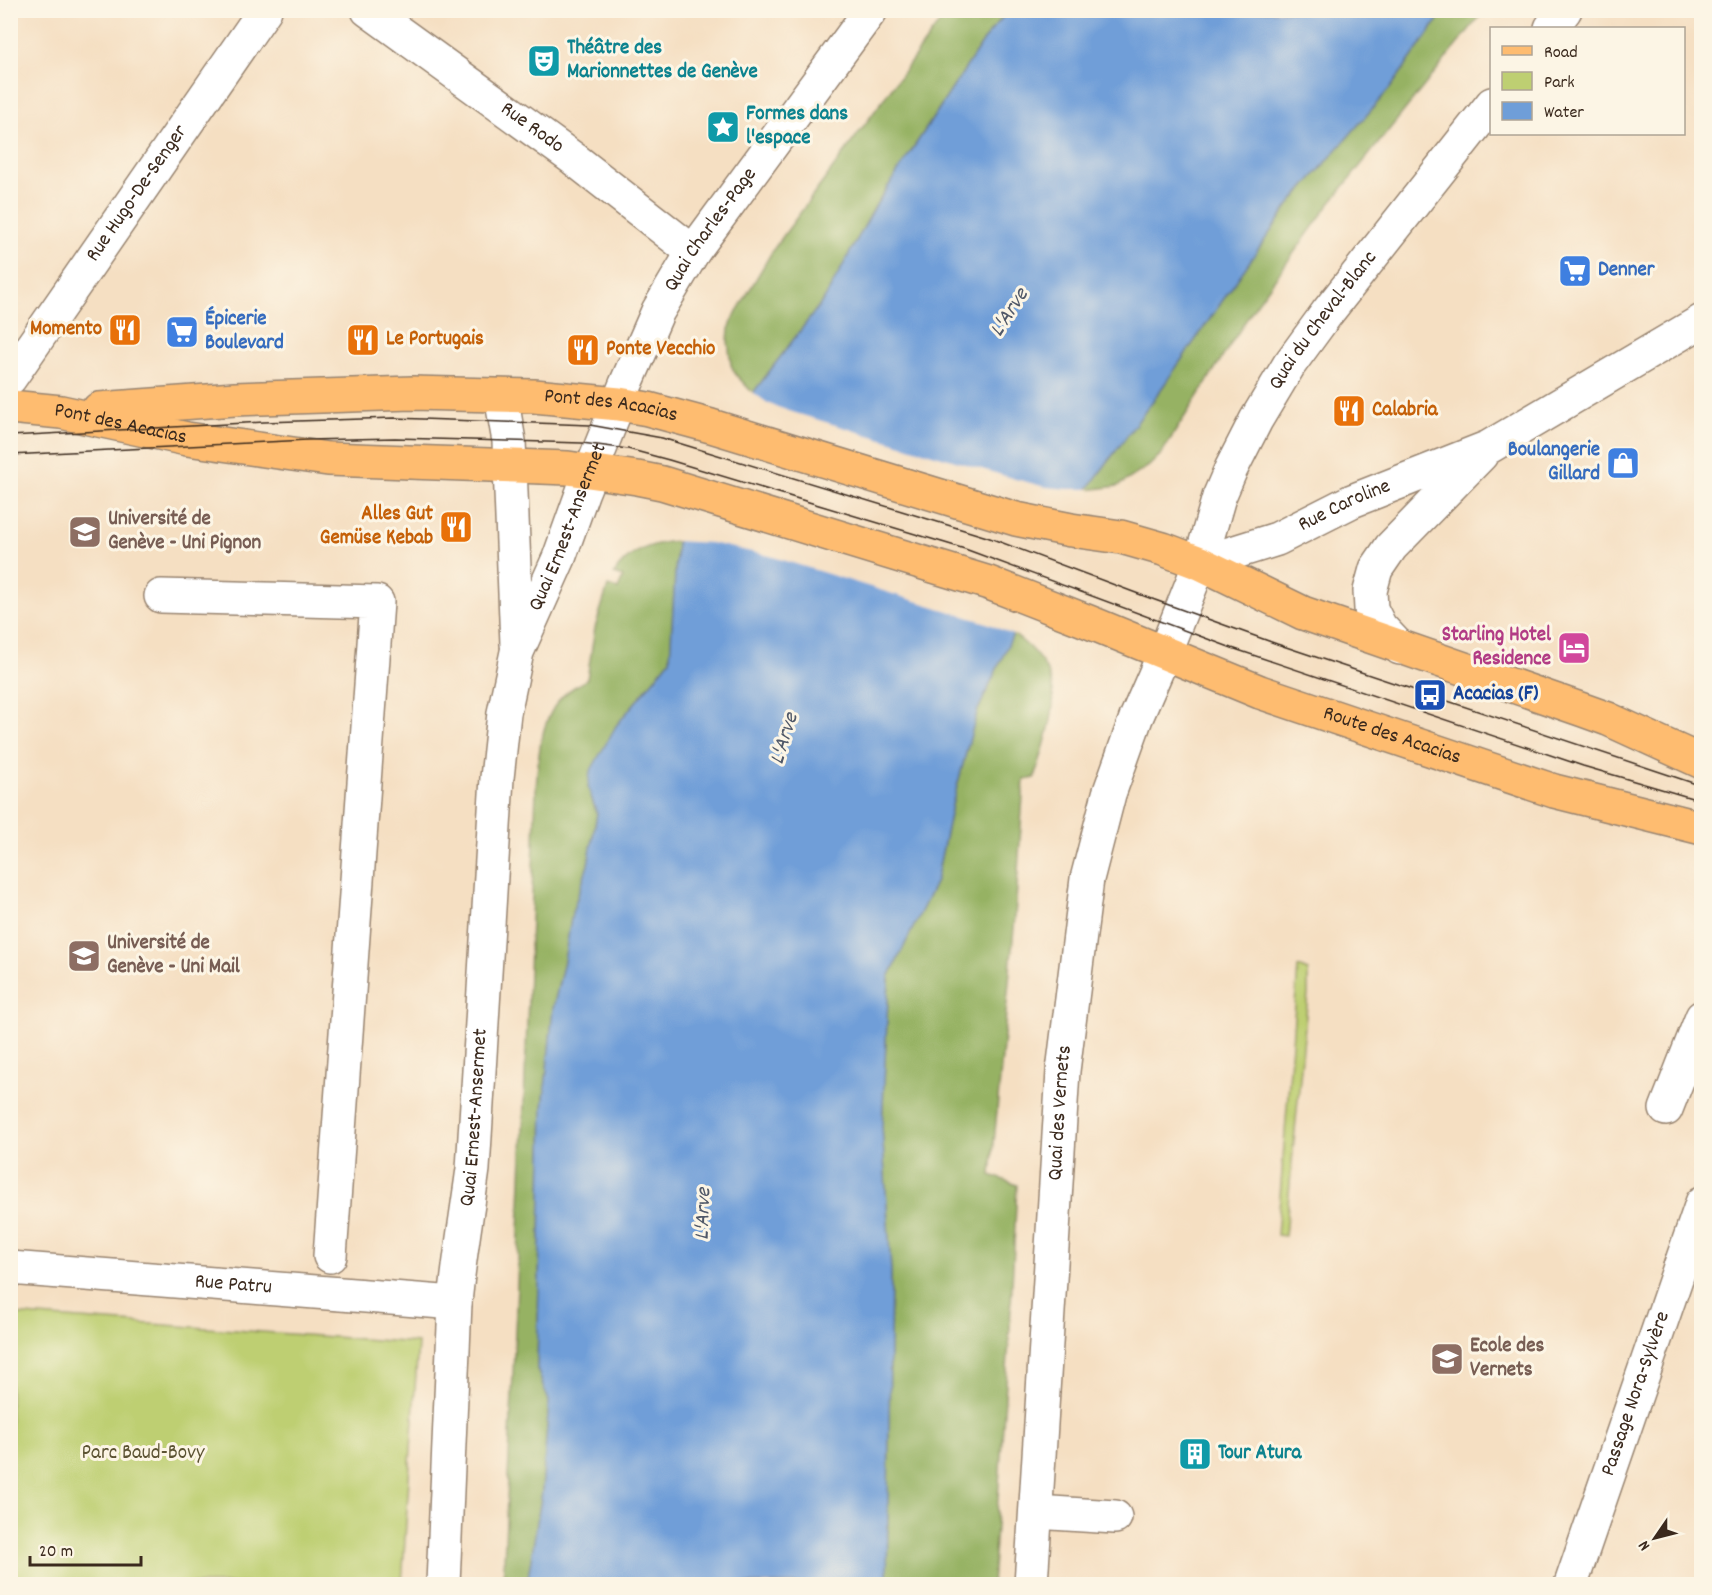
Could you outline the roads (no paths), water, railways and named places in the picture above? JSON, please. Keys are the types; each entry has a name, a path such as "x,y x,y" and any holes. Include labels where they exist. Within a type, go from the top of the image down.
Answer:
{"main road":[{"name":"Pont des Acacias","path":"61,412 247,398 412,393 541,397 619,404 648,409 711,426 1016,519 1121,537 1200,563"},
{"path":"10,407 61,412"},
{"name":"Pont des Acacias","path":"61,412 187,439 328,459 568,468 662,483 989,583 1089,622"},
{"path":"1200,563 1289,608 1608,719 1701,762"},
{"name":"Route des Acacias","path":"1089,622 1260,692 1554,791 1701,828"}],"street":[{"name":"Rue Hugo-De-Senger","path":"10,378 265,10"},
{"name":"Rue Rodo","path":"368,10 574,159 693,252"},
{"name":"Quai Charles-Page","path":"619,404 658,311 693,252 871,10"},
{"path":"1552,27 1565,10"},
{"name":"Quai du Cheval-Blanc","path":"1200,563 1231,469 1256,420 1289,365 1334,303 1490,105"},
{"name":"Rue Caroline","path":"1200,563 1277,539 1352,501 1489,447 1701,321"},
{"name":"Quai Ernest-Ansermet","path":"501,396 509,441 518,652"},
{"name":"Quai Ernest-Ansermet","path":"443,1584 455,1303 458,1265 473,1169 504,713 518,652 559,558 619,404"},
{"name":"Rue Caroline","path":"1400,648 1380,627 1371,609 1370,591 1376,568 1391,547 1489,447"},
{"path":"1164,654 1200,563"},
{"path":"161,596 377,602 330,1256"},
{"name":"Quai des Vernets","path":"1031,1584 1063,1071 1087,879 1096,837 1116,770 1164,654"},
{"path":"1666,1108 1701,1017"},
{"name":"Passage Nora-Sylvère","path":"1572,1584 1701,1203"},
{"name":"Rue Patru","path":"10,1268 455,1303"},
{"path":"1036,1512 1115,1517"}],"water":[{"name":"L'Arve","path":"1008,11 1444,11 1391,87 1289,205 1157,395 1087,490 1013,634 977,712 952,805 936,881 889,977 882,1126 891,1271 887,1584 527,1584 542,1492 549,1401 537,1369 543,1109 553,1009 572,913 588,865 597,814 588,787 590,772 616,726 670,660 677,541 753,393 825,298 876,205 986,37"}],"tram line":[{"path":"10,436 264,422 395,418 590,425 662,438 987,537 1277,644 1702,786"},
{"path":"10,455 307,440 395,438 582,443 628,449 965,549 1232,648 1583,766 1702,801"}],"place":[{"name":"Théâtre des Marionnettes de Genève","path":"544,61"},
{"name":"Formes dans l'espace","path":"723,127"},
{"name":"Denner","path":"1575,271"},
{"name":"Momento","path":"125,330"},
{"name":"Épicerie Boulevard","path":"182,332"},
{"name":"Le Portugais","path":"363,340"},
{"name":"Ponte Vecchio","path":"583,350"},
{"name":"Calabria","path":"1349,411"},
{"name":"Boulangerie Gillard","path":"1623,463"},
{"name":"Alles Gut Gemüse Kebab","path":"456,527"},
{"name":"Université de Genève - Uni Pignon","path":"85,532"},
{"name":"Starling Hotel Residence","path":"1574,648"},
{"name":"Acacias (F)","path":"1430,695"},
{"name":"Université de Genève - Uni Mail","path":"84,956"},
{"name":"Ecole des Vernets","path":"1447,1359"},
{"name":"Tour Atura","path":"1195,1454"}],"park label":[{"name":"Parc Baud-Bovy","path":"143,1454"}]}
